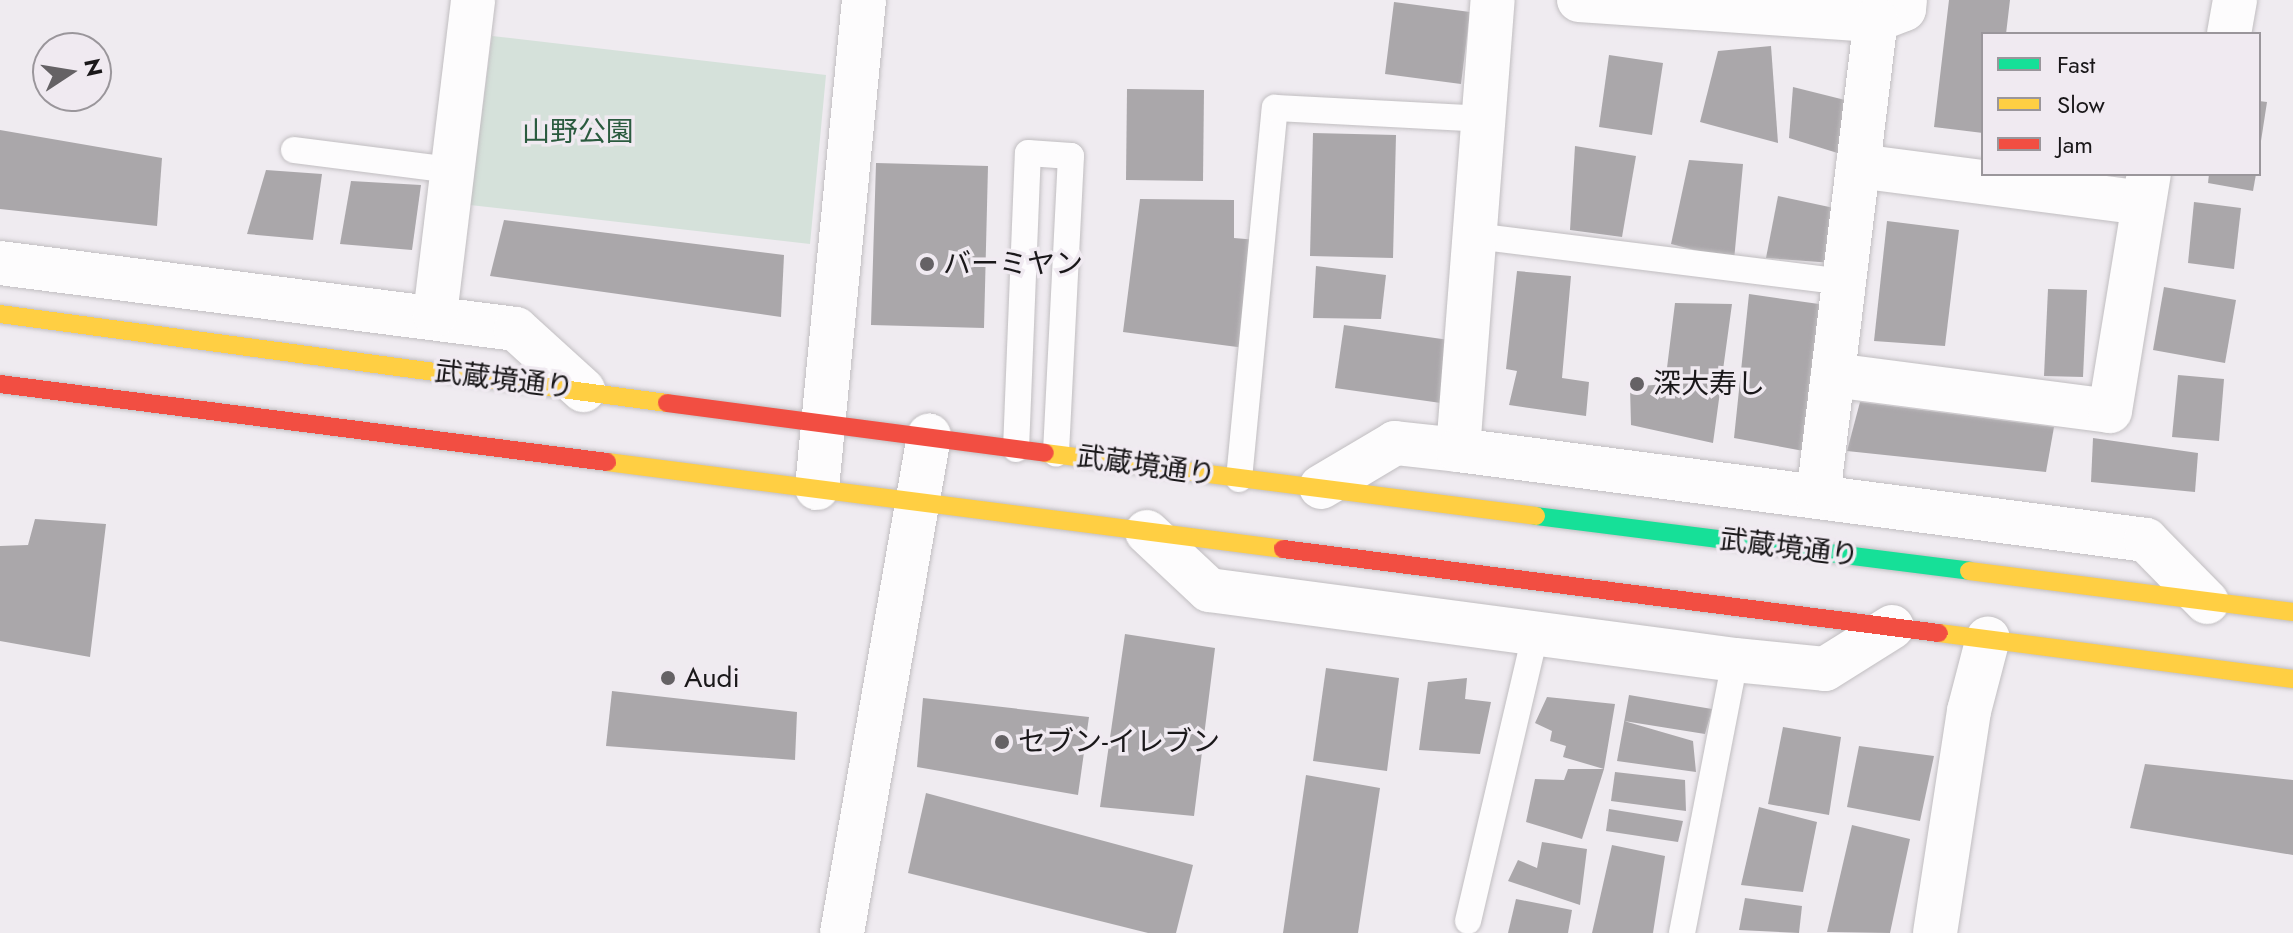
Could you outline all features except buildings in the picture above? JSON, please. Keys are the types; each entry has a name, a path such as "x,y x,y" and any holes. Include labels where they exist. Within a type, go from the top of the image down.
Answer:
{"main road":[{"name":"武蔵境通り","path":"0,314 1239,479 2293,612"},
{"path":"0,384 2293,679"}],"street":[{"path":"435,315 473,0"},
{"path":"817,488 826,422 864,0"},
{"path":"1458,450 1493,0"},
{"path":"1579,0 1890,10 1858,166 1818,497"},
{"path":"2229,32 2235,0"},
{"path":"1858,166 1981,175"},
{"path":"1833,375 2110,411 2147,188 1989,176"},
{"path":"0,263 435,315 516,329 583,390"},
{"path":"842,933 929,436"},
{"path":"1321,487 1395,443 1458,450 2146,540 2207,602"},
{"path":"1147,532 1209,590 1735,660 1825,669 1892,627"},
{"path":"1935,933 1969,711 1988,638"}],"lane":[{"path":"1239,479 1275,108 1483,119"},
{"path":"294,150 451,170"},
{"path":"1016,449 1028,153 1071,156 1056,454"},
{"path":"1475,236 1844,282"},
{"path":"1468,921 1536,632"},
{"path":"1682,933 1735,660"}],"green space":[{"name":"山野公園","path":"492,36 826,75 810,244 470,205"}],"traffic: fast":[{"path":"1536,516 1969,571"}],"traffic: slow":[{"path":"0,314 667,403"},
{"path":"1045,453 1536,516"},
{"path":"607,462 1283,549"},
{"path":"1969,571 2293,612"},
{"path":"1939,633 2293,679"}],"traffic: jam":[{"path":"0,384 607,462"},
{"path":"667,403 1045,453"},
{"path":"1283,549 1939,633"}],"place":[{"name":"バーミヤン","path":"927,264"},
{"name":"深大寿し","path":"1637,384"},
{"name":"Audi","path":"668,678"},
{"name":"セブン-イレブン","path":"1002,742"}]}
